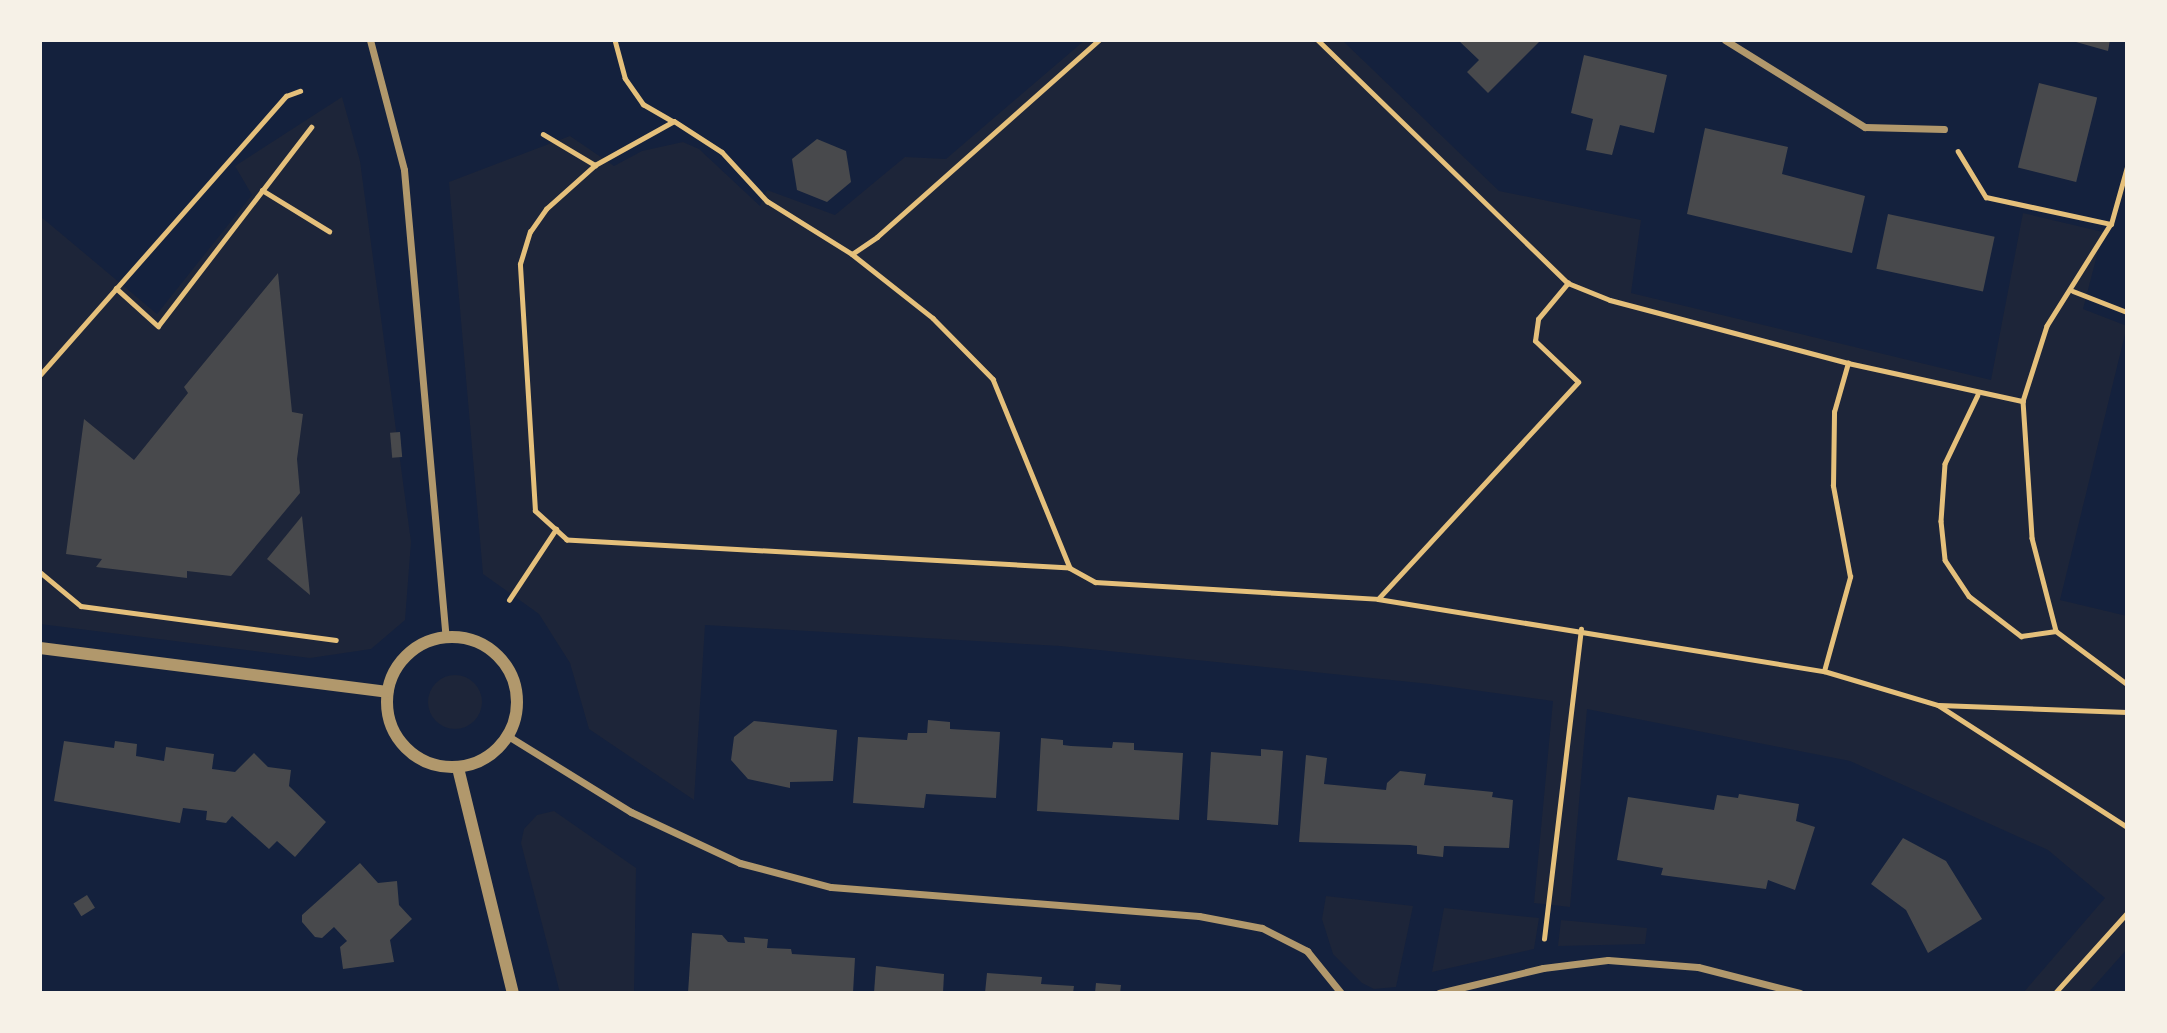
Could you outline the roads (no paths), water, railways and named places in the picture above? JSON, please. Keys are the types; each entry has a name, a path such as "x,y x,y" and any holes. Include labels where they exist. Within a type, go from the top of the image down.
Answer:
{"street":[{"path":"370,40 404,170 446,637"},
{"path":"1725,40 1865,127 1944,129"},
{"path":"446,637 486,645 502,659 518,696 508,736 487,758 458,768 429,764 404,747 389,721 387,692 401,660 414,649 446,637"},
{"path":"40,648 387,692"},
{"path":"508,736 631,812 740,863 831,887 1199,916 1262,928 1307,951 1341,993"},
{"path":"458,768 513,993"},
{"path":"1439,993 1507,975 1608,960 1698,967 1800,993"}]}
